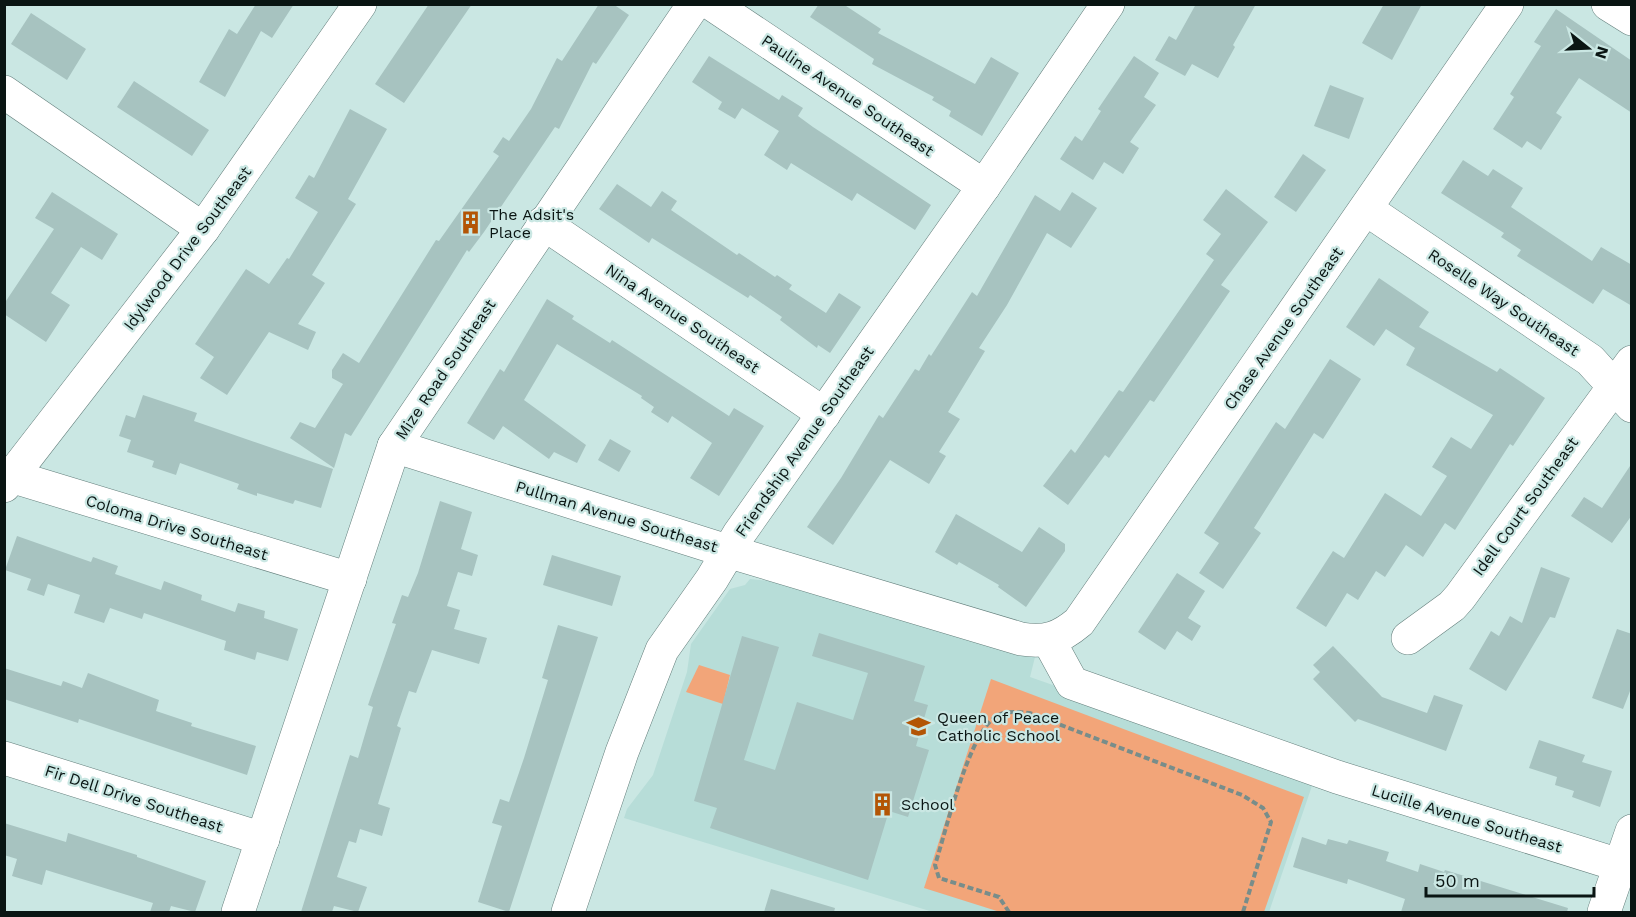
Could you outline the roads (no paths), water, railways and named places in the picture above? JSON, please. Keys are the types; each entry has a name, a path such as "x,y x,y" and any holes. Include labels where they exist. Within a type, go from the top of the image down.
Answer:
{"street":[{"name":"Idylwood Drive Southeast","path":"7,479 203,229 360,4"},
{"name":"Mize Road Southeast","path":"238,912 394,446 543,223 694,4"},
{"name":"Pauline Avenue Southeast","path":"712,4 984,186"},
{"name":"Friendship Avenue Southeast","path":"568,912 622,752 662,650 712,579 727,551 984,186 1108,4"},
{"name":"Chase Avenue Southeast","path":"1049,641 1066,634 1079,622 1507,4"},
{"path":"1608,4 1632,19"},
{"path":"4,92 203,229"},
{"name":"Roselle Way Southeast","path":"1366,209 1625,385"},
{"name":"Nina Avenue Southeast","path":"543,223 824,414"},
{"name":"Idell Court Southeast","path":"1408,638 1452,606 1460,597 1625,385"},
{"name":"Pullman Avenue Southeast","path":"394,446 727,551 1021,639 1049,641"},
{"name":"Coloma Drive Southeast","path":"7,479 350,579"},
{"name":"Lucille Avenue Southeast","path":"1049,641 1072,683 1337,777 1626,868"},
{"name":"Fir Dell Drive Southeast","path":"4,758 263,839"},
{"path":"1604,912 1626,868 1632,831"}],"place":[{"name":"The Adsit's Place","path":"471,223"},
{"name":"Queen of Peace Catholic School","path":"919,726"},
{"name":"School","path":"883,804"}]}
